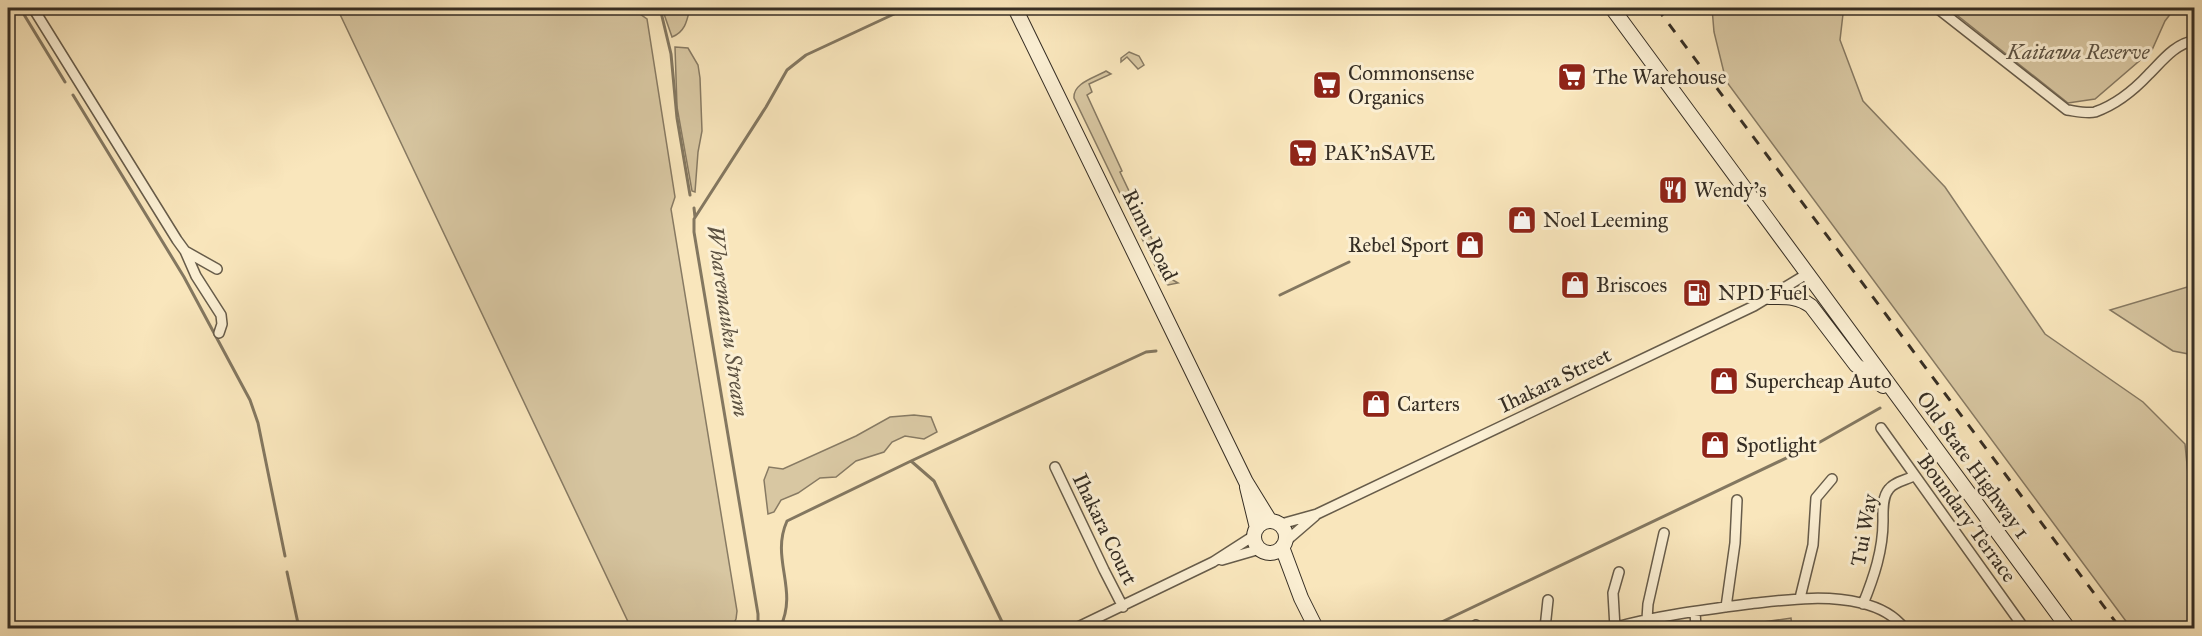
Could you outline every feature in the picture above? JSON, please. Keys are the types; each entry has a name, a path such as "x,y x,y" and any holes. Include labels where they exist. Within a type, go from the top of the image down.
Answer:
{"main road":[{"name":"Rimu Road","path":"1015,8 1246,482 1276,523"},
{"name":"Old State Highway 1","path":"1612,8 2068,628"},
{"path":"1769,297 1796,297 1811,306 1856,365 1897,397"},
{"name":"Rimu Road","path":"1246,482 1256,532"},
{"path":"1265,522 1276,523 1286,535 1275,548 1257,545 1256,532 1265,522"},
{"path":"1275,548 1316,628"}],"street":[{"path":"33,8 111,137 185,251 196,276 221,315 222,324 219,333"},
{"path":"1937,8 2067,110 2093,113 2119,100 2148,75 2162,59 2188,42 2194,41"},
{"path":"185,251 217,269"},
{"name":"Ihakara Street","path":"1276,523 1317,514 1769,297 1807,274"},
{"name":"Boundary Terrace","path":"1881,428 2024,628"},
{"name":"Ihakara Court","path":"1055,467 1123,607"},
{"name":"Tui Way","path":"1863,604 1883,540 1883,506 1886,491 1891,486 1914,476"},
{"path":"1800,598 1813,545 1816,498 1832,479"},
{"path":"1726,607 1735,543 1737,500"},
{"name":"Ihakara Street","path":"1214,562 1275,548 1317,514"},
{"name":"Ihakara Street","path":"1076,628 1214,562 1256,532"},
{"path":"1647,620 1648,604 1664,533"},
{"path":"1619,572 1613,593 1614,628 1726,607 1800,598 1840,600 1863,604 1897,619 1904,628"},
{"path":"1545,628 1548,600"},
{"path":"1695,612 1696,628"}],"green space":[{"path":"337,8 631,8 647,19 675,197 671,209 737,611 731,628 631,628"},
{"path":"665,8 690,8 683,29 672,37 663,11"},
{"path":"1712,8 1868,8 1843,14 1840,40 1863,101 1945,187 2045,334 2143,402 2185,444 2194,535 2194,628 2131,628 1726,81 1714,32"},
{"name":"Kaitawa Reserve","path":"1948,8 2175,8 2165,21 2152,50 2095,99 2068,103"},
{"path":"675,47 688,48 698,65 700,78 702,131 695,192 692,191 677,107"},
{"path":"1129,52 1139,56 1144,65 1138,69 1127,57 1121,62 1121,58"},
{"path":"1106,71 1111,74 1089,84 1092,92 1087,95 1122,171 1120,172 1171,279 1178,283 1168,285 1162,280 1074,98 1077,88"},
{"path":"2194,285 2194,355 2173,351 2110,310"},
{"path":"914,415 931,417 937,432 924,439 905,436 892,442 884,452 856,461 836,477 820,478 798,493 781,500 774,512 768,514 764,480 769,467 783,469 856,436 890,417"},
{"path":"1791,618 1792,628 1737,628 1737,626"}],"waterway":[{"path":"20,8 65,82"},
{"path":"660,8 671,54 677,118 690,195"},
{"name":"Wharemauku Stream","path":"758,628 758,614 694,232 694,219 787,70 806,55 907,8"},
{"path":"73,95 184,277 250,400 258,423 285,556"},
{"name":"Wharemauku Stream","path":"694,208 695,217"},
{"path":"1280,295 1349,262"},
{"path":"780,628 787,600 781,548 787,521 1146,352 1156,351"},
{"path":"1429,628 1820,442 1880,408"},
{"path":"911,461 934,481 1005,628"},
{"path":"287,572 299,628"}],"railway":[{"path":"1657,8 2120,628"}],"place":[{"name":"The Warehouse","path":"1572,77"},
{"name":"Commonsense Organics","path":"1327,85"},
{"name":"PAK'nSAVE","path":"1303,153"},
{"name":"Wendy's","path":"1673,190"},
{"name":"Noel Leeming","path":"1522,220"},
{"name":"Rebel Sport","path":"1470,245"},
{"name":"Briscoes","path":"1575,285"},
{"name":"NPD Fuel","path":"1697,293"},
{"name":"Supercheap Auto","path":"1724,381"},
{"name":"Carters","path":"1376,404"},
{"name":"Spotlight","path":"1715,445"}]}
